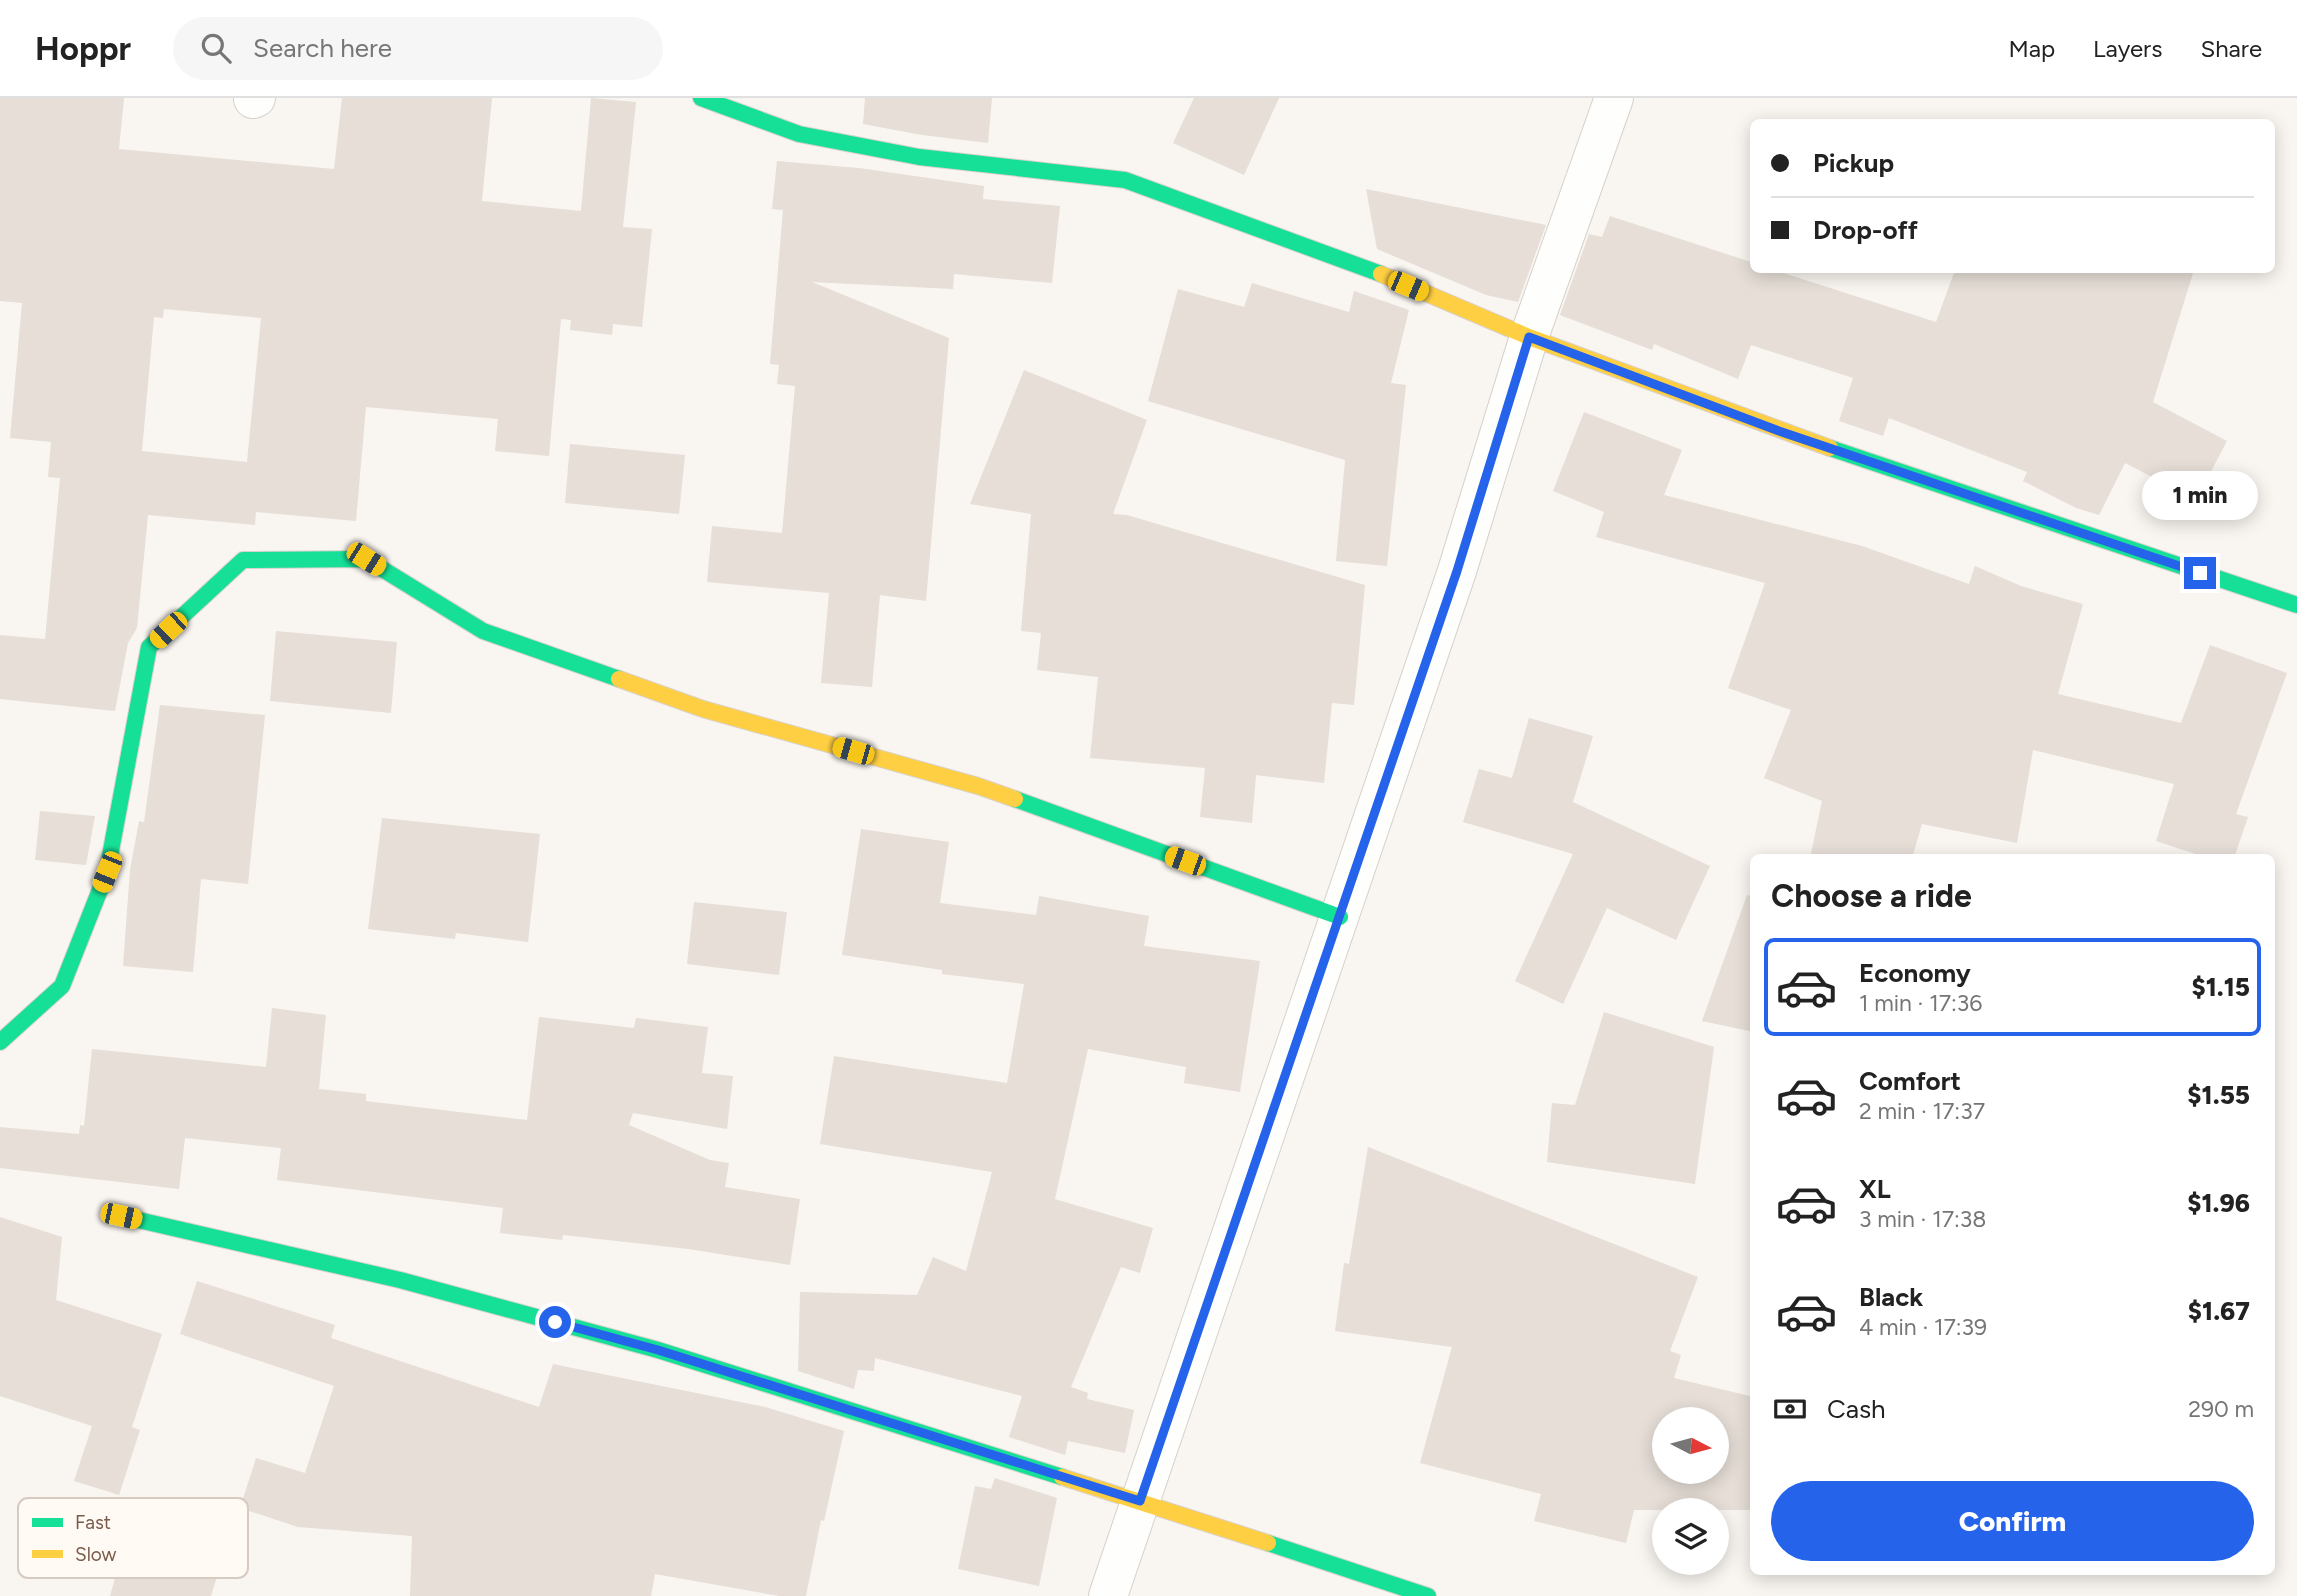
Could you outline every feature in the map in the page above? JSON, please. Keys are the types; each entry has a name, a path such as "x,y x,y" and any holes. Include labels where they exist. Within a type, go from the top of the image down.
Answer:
{"street":[{"path":"701,98 799,134 919,157 1125,180 1359,265 1529,337 1779,431 2297,605"},
{"path":"1108,1596 1457,571 1529,337 1614,98"},
{"path":"0,1042 62,986 107,872 149,648 243,560 366,559 483,631 703,709 978,786 1340,917"},
{"path":"121,1216 400,1280 658,1350 1140,1501 1428,1596"}],"building":[{"path":"0,98 124,98 119,149 334,169 342,98 492,98 482,201 581,211 591,98 636,102 623,227 652,229 642,327 613,324 612,335 570,330 571,320 561,319 549,456 495,451 498,419 366,407 356,521 256,512 255,525 148,515 137,628 128,643 115,711 0,699 0,635 45,639 60,478 48,477 51,442 10,438 22,303 0,301","holes":["164,309 261,318 247,462 142,451 154,317 163,318"]},
{"path":"865,98 992,98 988,143 863,124"},
{"path":"1194,98 1279,98 1244,175 1173,143"},
{"path":"777,161 859,168 984,186 983,199 1060,206 1052,283 954,274 953,289 812,282 949,338 926,601 880,595 872,687 821,683 829,593 707,582 712,526 782,533 795,386 777,384 779,365 770,364 783,210 772,209"},
{"path":"1366,189 1546,225 1518,302 1486,295 1377,249"},
{"path":"1610,216 1750,262 1750,273 1783,273 1936,322 1954,273 2193,273 2153,402 2227,441 2196,500 2125,463 2099,515 2076,508 2023,481 2027,472 1889,418 1883,436 1839,421 1853,378 1751,345 1738,379 1654,344 1652,350 1560,315 1589,234 1602,237"},
{"path":"1252,283 1349,312 1354,291 1409,310 1391,383 1406,385 1387,566 1336,561 1345,460 1148,401 1178,289 1244,307"},
{"path":"1024,370 1147,420 1113,514 1127,515 1365,585 1354,705 1332,703 1324,783 1256,775 1252,823 1200,817 1205,768 1090,758 1098,677 1037,670 1041,633 1021,631 1031,514 970,504"},
{"path":"1584,412 1682,450 1664,495 1862,546 1969,584 1975,566 2021,586 2083,604 2058,694 2181,723 2210,645 2287,673 2236,814 2248,817 2235,854 2196,854 2156,841 2174,784 2033,750 2017,843 1922,824 1913,854 1811,854 1822,801 1764,778 1791,710 1728,688 1765,583 1596,537 1604,512 1553,491"},
{"path":"570,444 685,455 679,514 565,503"},
{"path":"276,631 397,642 391,713 270,701"},
{"path":"160,705 265,715 248,884 201,879 193,972 123,966 130,870 139,821 144,822"},
{"path":"1529,718 1593,736 1573,802 1710,866 1676,940 1607,908 1563,1004 1515,981 1573,854 1463,822 1479,769 1512,778"},
{"path":"40,811 95,816 86,865 35,860"},
{"path":"382,818 540,834 528,942 456,933 455,939 368,929"},
{"path":"861,829 949,842 940,903 1036,915 1039,896 1149,916 1144,946 1260,961 1240,1092 1184,1083 1186,1067 1088,1049 1055,1199 1153,1228 1140,1273 1121,1267 1071,1387 1088,1393 1087,1399 1134,1410 1125,1453 1068,1441 1065,1455 1009,1437 1022,1396 875,1358 874,1371 858,1370 854,1389 798,1371 800,1292 917,1295 933,1257 966,1271 992,1172 820,1144 834,1056 1007,1083 1024,984 942,974 942,970 842,955"},
{"path":"1747,895 1750,895 1750,1031 1702,1021"},
{"path":"694,902 787,912 779,975 687,964"},
{"path":"272,1008 326,1015 319,1089 366,1094 366,1101 527,1120 539,1017 634,1028 636,1018 708,1027 702,1073 733,1076 727,1129 633,1113 629,1125 710,1160 729,1163 725,1187 800,1199 790,1265 688,1249 563,1235 562,1240 500,1233 503,1208 277,1180 281,1148 185,1138 179,1189 0,1168 0,1127 79,1134 80,1125 84,1126 92,1049 266,1067"},
{"path":"1604,1012 1714,1047 1695,1184 1547,1162 1552,1103 1575,1105"},
{"path":"1368,1147 1698,1277 1670,1351 1681,1355 1674,1378 1750,1396 1750,1510 1729,1510 1729,1498 1652,1498 1652,1510 1634,1510 1626,1543 1534,1521 1541,1494 1420,1463 1452,1347 1335,1331 1344,1263 1349,1264"},
{"path":"0,1217 62,1237 56,1300 162,1334 132,1427 140,1430 119,1495 74,1481 92,1426 0,1396"},
{"path":"197,1281 335,1325 331,1338 539,1407 553,1364 765,1407 844,1431 824,1521 821,1520 806,1596 779,1596 655,1574 651,1596 410,1596 412,1536 298,1527 248,1511 248,1498 243,1498 256,1458 305,1473 334,1386 180,1334"},
{"path":"995,1478 1057,1498 1039,1586 958,1569 975,1486 991,1489"},
{"path":"115,1578 216,1578 211,1596 110,1596"}],"traffic: fast":[{"path":"701,98 799,134 919,157 1125,180 1381,274"},
{"path":"1830,448 2297,605"},
{"path":"0,1042 62,986 107,872 149,647 243,560 366,559 483,631 619,679"},
{"path":"1015,799 1340,917"},
{"path":"121,1216 400,1280 658,1350 1062,1477"},
{"path":"1268,1543 1428,1596"}],"traffic: slow":[{"path":"1381,274 1529,337 1830,448"},
{"path":"619,679 703,709 978,786 1015,799"},
{"path":"1062,1477 1268,1543"}],"route":[{"path":"555,1322 658,1350 1140,1501 1457,571 1529,337 1779,431 2200,573"}]}
